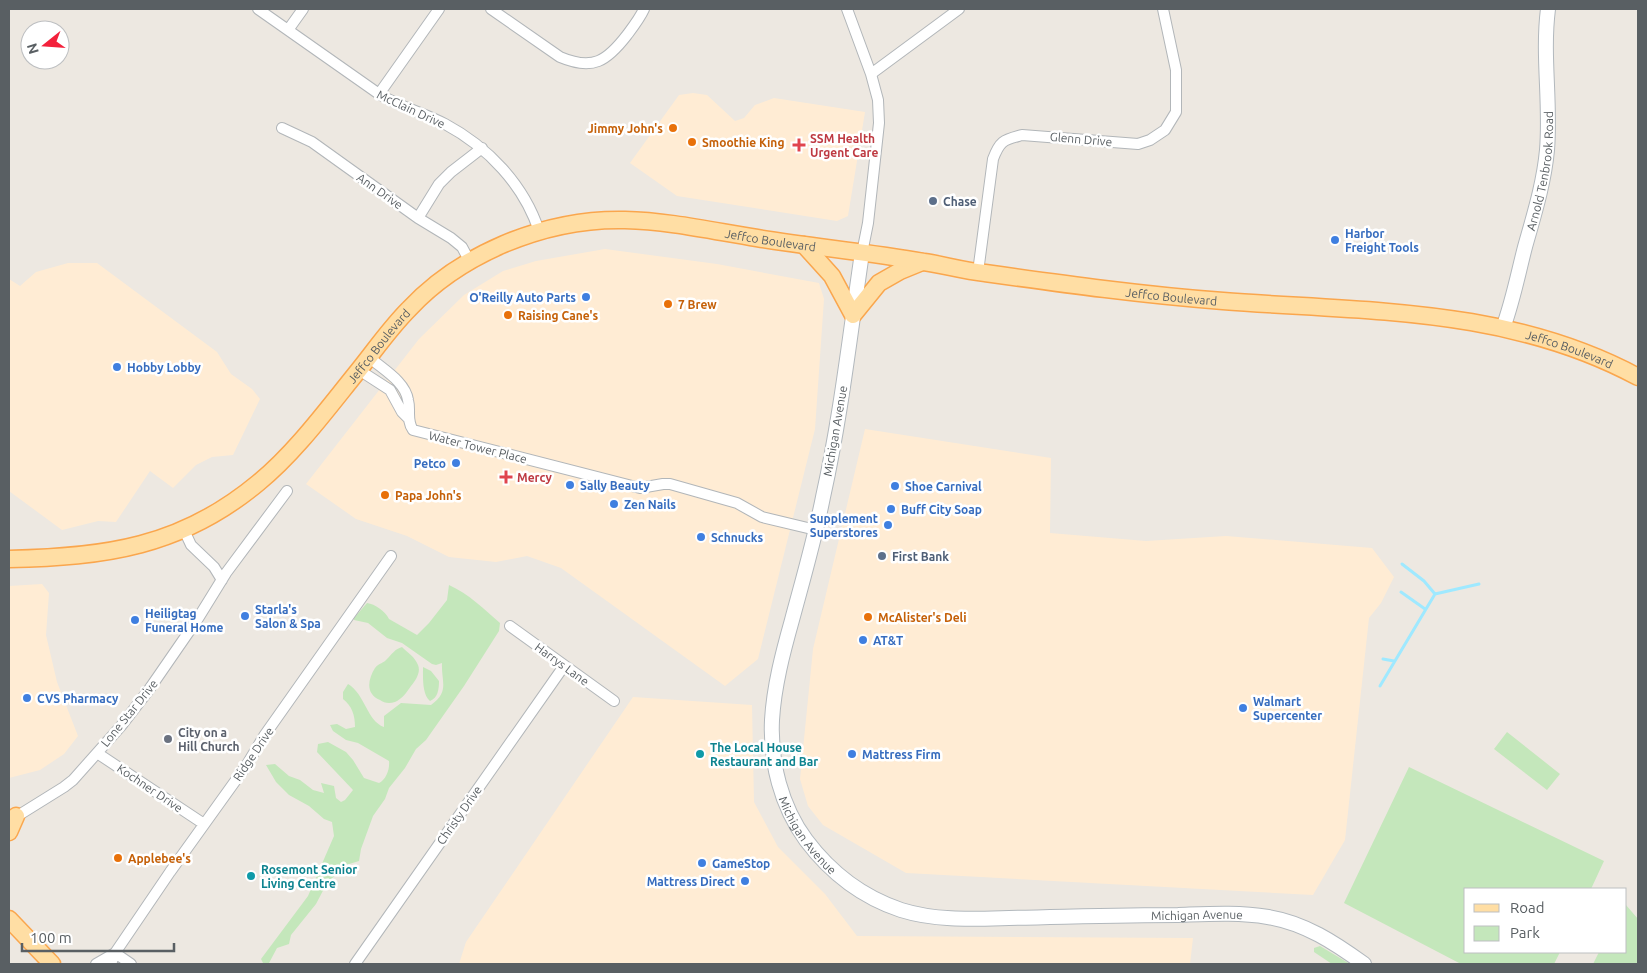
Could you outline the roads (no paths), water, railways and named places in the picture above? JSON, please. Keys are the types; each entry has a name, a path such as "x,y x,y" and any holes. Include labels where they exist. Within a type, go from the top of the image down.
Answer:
{"main road":[{"name":"Jeffco Boulevard","path":"9,559 66,558 118,550 154,541 184,530 231,503 264,477 310,430 413,305 443,279 500,246 539,231 583,222 636,220 923,262 978,272 1172,297 1431,316 1519,331 1565,346 1619,367 1638,377"},
{"path":"804,245 832,276 853,315 879,283 900,271 923,262"},
{"path":"9,832 11,818"},
{"path":"9,919 52,964"}],"street":[{"name":"McClain Drive","path":"258,9 379,94 392,102 444,124 463,134 482,148 516,186 535,218 539,231"},
{"path":"288,30 303,9"},
{"path":"379,94 439,9"},
{"path":"491,9 560,57 586,64 600,61 613,52 633,27 644,9"},
{"path":"847,9 871,74 878,100 879,134 868,223 862,253"},
{"path":"871,74 959,9"},
{"name":"Glenn Drive","path":"978,272 993,159 998,145 1008,139 1022,135 1138,144 1150,140 1165,130 1176,112 1176,70 1163,9"},
{"name":"Arnold Tenbrook Road","path":"1503,328 1511,306 1542,186 1548,126 1546,60 1548,9"},
{"name":"Ann Drive","path":"282,128 312,142 418,218 457,243 462,247 470,262"},
{"path":"418,218 439,184 482,148"},
{"name":"Michigan Avenue","path":"862,253 842,399 830,466 816,530 784,650 772,720 772,747 778,781 792,818 813,849 842,879 869,896 897,909 918,914 949,918 1227,914 1272,918 1290,922 1312,931 1364,964"},
{"path":"364,364 397,381 403,388 408,398 408,418"},
{"name":"Water Tower Place","path":"364,364 390,390 402,412 408,418 413,430 640,488 670,484 737,503 762,517 816,530"},
{"name":"Lone Star Drive","path":"11,818 64,787 82,771 148,691 222,580 287,491"},
{"path":"184,530 191,545 214,567 222,580"},
{"name":"Ridge Drive","path":"111,964 115,953 246,766 264,736 391,556"},
{"name":"Harrys Lane","path":"510,626 614,702"},
{"name":"Christy Drive","path":"355,964 564,666"},
{"name":"Kochner Drive","path":"97,752 204,824"},
{"path":"115,953 131,964"},
{"name":"Ridge Drive","path":"96,964 115,953"}],"waterway":[{"path":"1402,564 1424,581 1435,594"},
{"path":"1380,686 1435,594 1479,584"},
{"path":"1401,592 1425,609"},
{"path":"1383,659 1394,661"}],"place":[{"name":"Jimmy John's","path":"673,128"},
{"name":"Smoothie King","path":"692,142"},
{"name":"SSM Health Urgent Care","path":"799,145"},
{"name":"Chase","path":"933,201"},
{"name":"Harbor Freight Tools","path":"1335,240"},
{"name":"O'Reilly Auto Parts","path":"586,297"},
{"name":"7 Brew","path":"668,304"},
{"name":"Raising Cane's","path":"508,315"},
{"name":"Hobby Lobby","path":"117,367"},
{"name":"Petco","path":"456,463"},
{"name":"Mercy","path":"506,477"},
{"name":"Sally Beauty","path":"570,485"},
{"name":"Shoe Carnival","path":"895,486"},
{"name":"Papa John's","path":"385,495"},
{"name":"Zen Nails","path":"614,504"},
{"name":"Buff City Soap","path":"891,509"},
{"name":"Supplement Superstores","path":"888,525"},
{"name":"Schnucks","path":"701,537"},
{"name":"First Bank","path":"882,556"},
{"name":"Starla's Salon & Spa","path":"245,616"},
{"name":"McAlister's Deli","path":"868,617"},
{"name":"Heiligtag Funeral Home","path":"135,620"},
{"name":"AT&T","path":"863,640"},
{"name":"CVS Pharmacy","path":"27,698"},
{"name":"Walmart Supercenter","path":"1243,708"},
{"name":"City on a Hill Church","path":"168,739"},
{"name":"The Local House Restaurant and Bar","path":"700,754"},
{"name":"Mattress Firm","path":"852,754"},
{"name":"Applebee's","path":"118,858"},
{"name":"GameStop","path":"702,863"},
{"name":"Rosemont Senior Living Centre","path":"251,876"},
{"name":"Mattress Direct","path":"745,881"}]}
